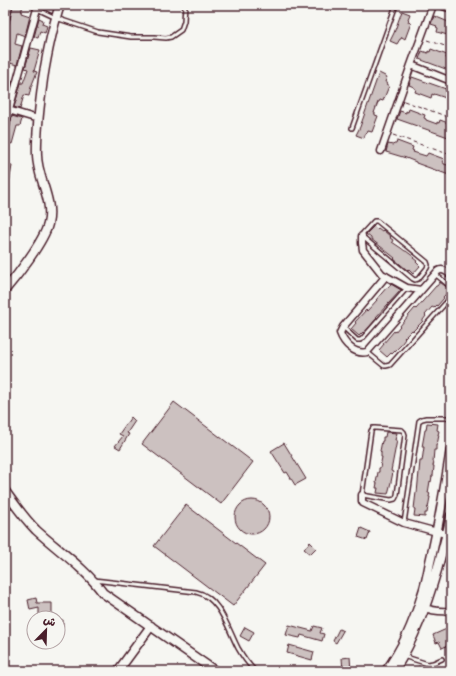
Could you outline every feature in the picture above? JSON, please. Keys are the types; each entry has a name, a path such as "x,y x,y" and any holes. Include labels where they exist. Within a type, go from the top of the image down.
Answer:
{"main road":[{"path":"5,290 28,260 46,232 49,218 49,205 39,173 37,155 38,118 46,62 58,6"},
{"path":"422,607 423,594 437,532 451,449"},
{"path":"5,491 22,515 77,564 93,580 103,593 215,671"},
{"path":"394,671 412,632 449,534 451,516"},
{"path":"118,671 152,626"},
{"path":"386,671 402,653"}],"street":[{"path":"5,22 9,5"},
{"path":"381,151 433,5"},
{"path":"440,5 451,9"},
{"path":"5,129 7,110 37,7"},
{"path":"411,65 451,80"},
{"path":"7,110 38,118"},
{"path":"362,236 363,250 378,270 408,288 421,290"},
{"path":"386,276 343,327 340,333 350,347 357,352 367,352 440,269 451,275"},
{"path":"362,495 363,503 404,523 449,534"},
{"path":"422,607 434,611 451,611"}],"lane":[{"path":"37,7 56,18 98,32 131,37 166,38 171,37 180,30 184,21 185,5"},
{"path":"352,128 396,5"},
{"path":"377,221 427,262 427,268 418,279 415,280 362,236 372,222 377,221"},
{"path":"435,274 451,287"},
{"path":"343,327 357,340 362,340 408,288"},
{"path":"367,352 384,366 390,365 451,297"},
{"path":"404,523 419,421 422,418 451,418"},
{"path":"373,428 402,430 405,435 397,495 391,500 362,495 371,431 373,428"},
{"path":"93,580 196,592 204,595 211,599 217,606 238,649 244,659 255,671"},
{"path":"402,653 428,664 442,659"}],"path":[{"path":"421,38 451,48"},
{"path":"399,99 451,118"},
{"path":"387,132 451,155"}],"building":[{"path":"13,5 23,5 21,13 30,16 25,36 17,33 15,44 22,46 17,65 10,63 5,75 5,26 9,23"},
{"path":"402,11 410,14 408,22 411,23 405,39 402,37 397,44 390,41"},
{"path":"434,16 451,23 451,36 437,32 437,26 431,24"},
{"path":"39,18 43,20 42,24 47,26 45,33 40,31 38,38 34,37"},
{"path":"31,48 40,50 34,71 37,72 29,96 24,95 20,109 14,107 21,83 23,83 28,69 25,68"},
{"path":"431,49 447,55 446,58 451,61 451,71 419,59 422,51 428,53"},
{"path":"379,73 387,77 385,82 387,82 386,84 389,86 383,101 380,100 378,102 374,113 378,116 372,132 366,132 364,138 356,135"},
{"path":"412,77 451,92 451,101 445,100 446,98 434,94 432,94 431,98 415,92 416,89 409,85"},
{"path":"5,79 12,81 6,105 5,105"},
{"path":"409,109 425,115 424,118 426,120 437,124 440,120 451,124 451,138 397,119 400,111 406,113"},
{"path":"12,116 22,119 20,126 17,126 12,144 5,142 5,133 9,130"},
{"path":"397,141 413,147 413,152 426,156 428,153 444,159 442,162 444,164 451,166 451,174 449,175 406,158 386,152 388,144 396,144"},
{"path":"5,164 12,166 9,183 5,182"},
{"path":"374,226 377,229 383,230 391,237 390,238 393,240 392,242 414,257 413,258 420,266 413,274 366,234"},
{"path":"440,282 449,289 443,297 444,298 437,306 434,308 432,307 425,315 426,316 423,321 404,338 405,339 402,344 392,354 391,353 387,357 379,350 383,344"},
{"path":"391,284 401,290 376,317 377,318 364,333 363,332 359,336 351,329 356,323 355,322"},
{"path":"174,402 253,462 221,504 142,444"},
{"path":"131,417 135,421 127,433 129,434 120,449 115,446 123,436 119,434"},
{"path":"427,423 438,424 437,430 439,431 439,435 436,450 434,450 433,476 431,482 430,481 428,493 430,493 430,497 425,517 414,516 414,509 420,461 422,461 424,447 422,447"},
{"path":"386,432 397,433 391,471 393,472 388,494 377,493 378,488 376,488 382,457 380,451 383,437 385,437"},
{"path":"284,443 306,479 295,485 287,472 285,473 271,451"},
{"path":"255,500 262,502 267,507 269,517 267,527 262,532 249,534 242,532 237,527 235,514 237,507 242,502"},
{"path":"186,505 265,565 233,606 154,546"},
{"path":"361,528 370,532 367,540 358,537"},
{"path":"310,542 316,548 310,554 304,549"},
{"path":"36,598 37,603 52,603 52,610 39,610 39,608 30,610 28,600"},
{"path":"289,625 312,631 314,626 322,628 320,633 324,634 322,641 301,635 300,638 286,635"},
{"path":"245,627 254,632 249,641 240,636"},
{"path":"451,627 451,644 442,648 439,642 436,643 433,635"},
{"path":"339,629 343,631 336,643 333,641"},
{"path":"289,645 314,652 312,660 287,653"},
{"path":"350,657 351,671 343,671 342,658"}]}
